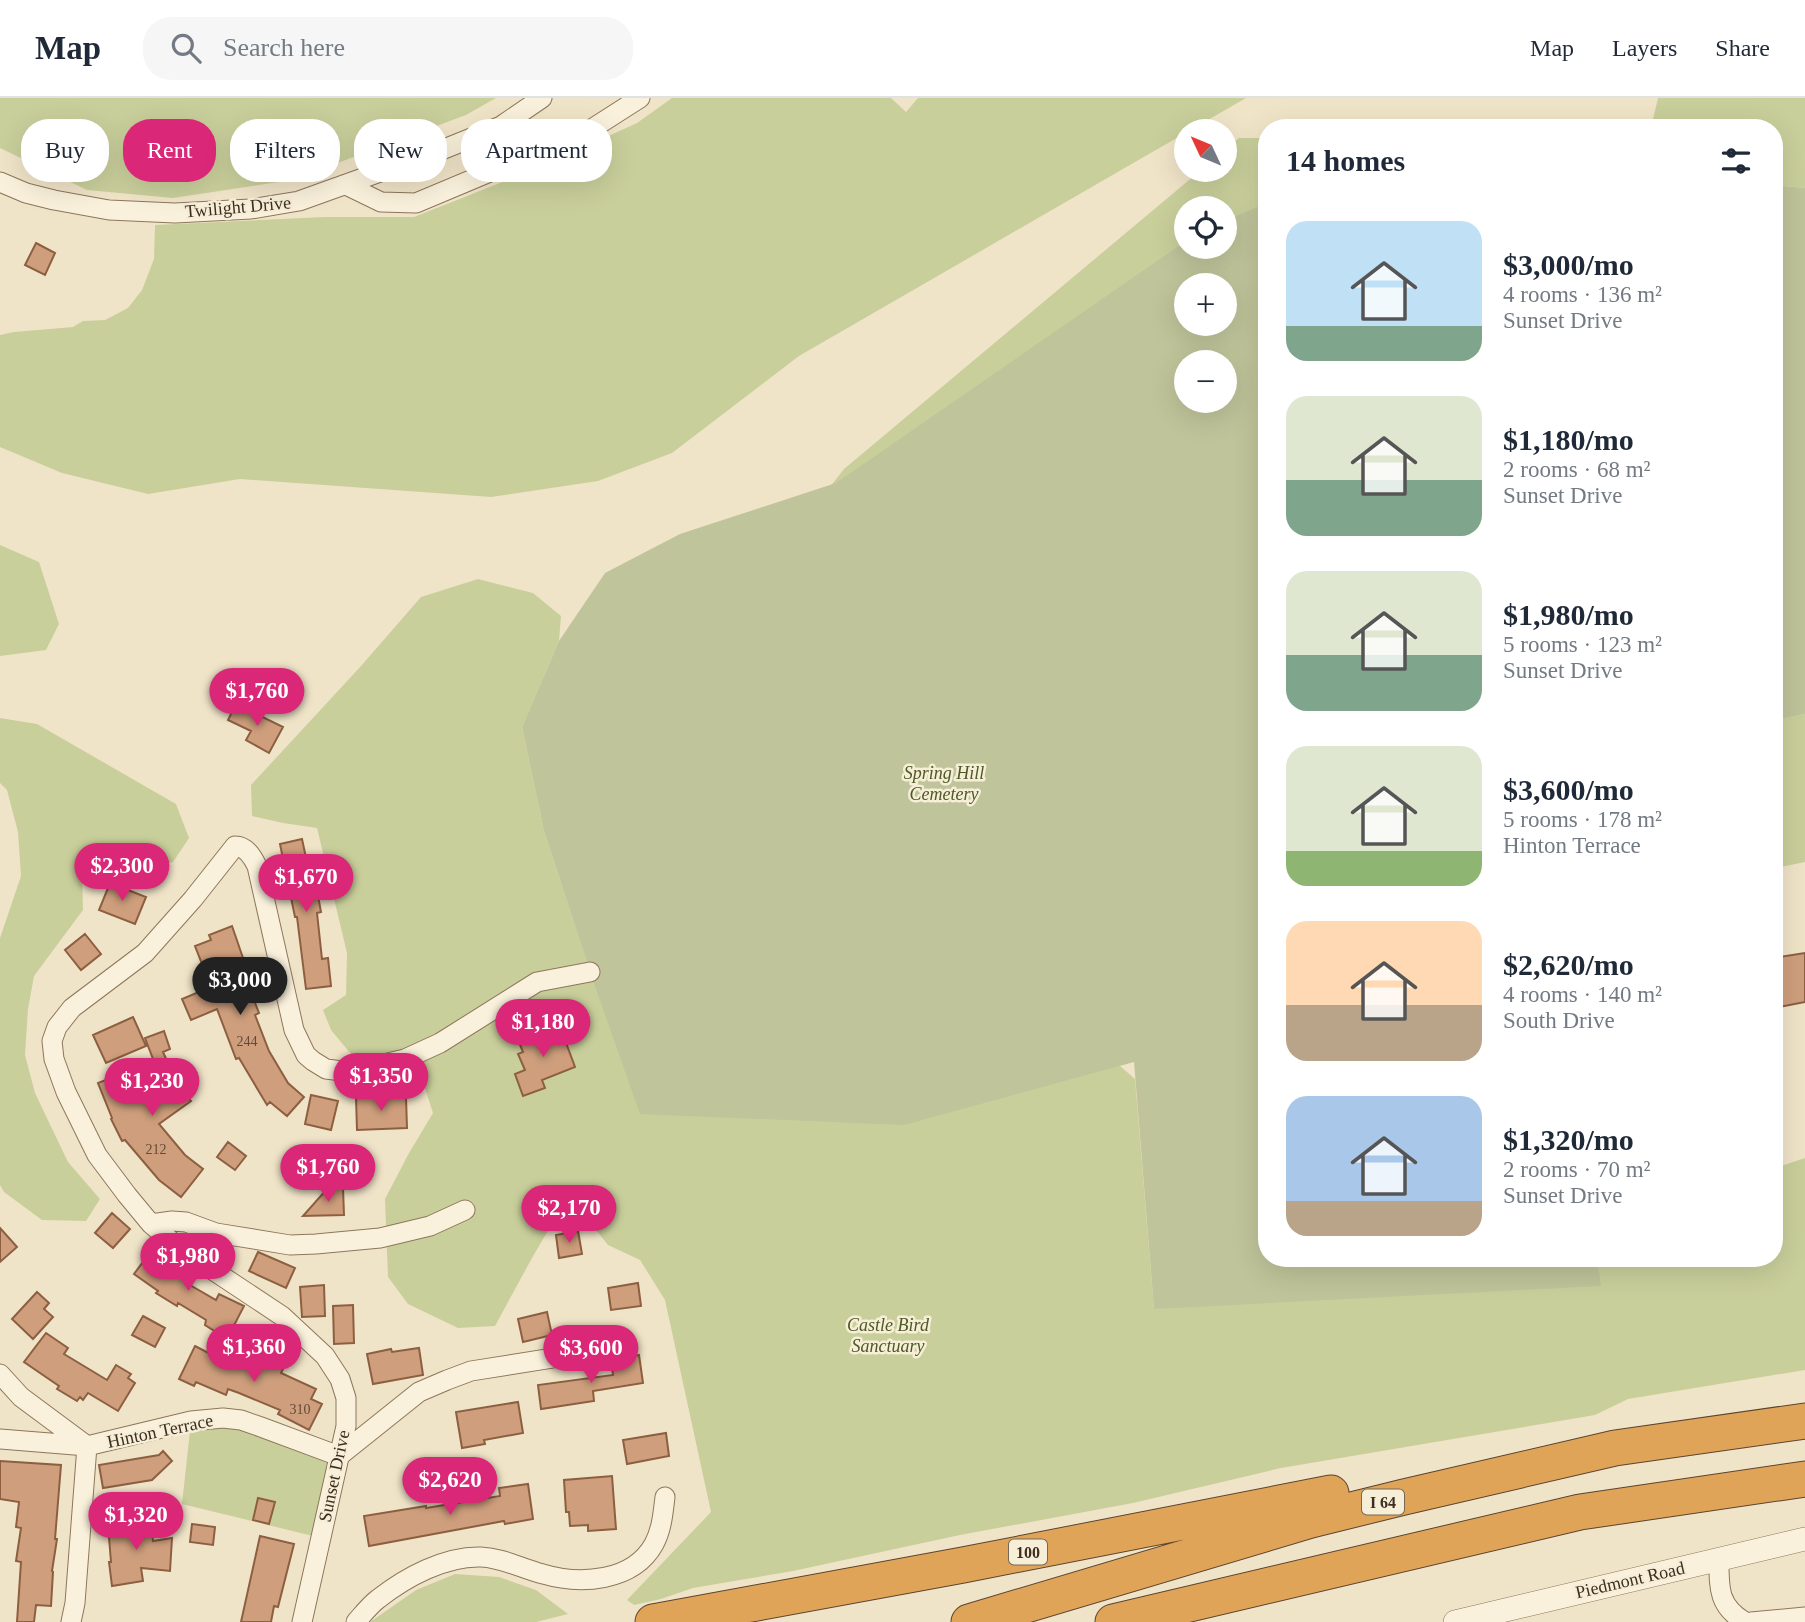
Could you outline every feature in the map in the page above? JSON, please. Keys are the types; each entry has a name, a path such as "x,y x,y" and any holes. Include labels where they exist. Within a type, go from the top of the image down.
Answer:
{"highway":[{"name":"I 64","path":"969,1622 1298,1524 1404,1497 1615,1448 1805,1421"},
{"path":"1113,1622 1580,1512 1805,1479"},
{"name":"100","path":"653,1622 1340,1491 1404,1497"},
{"path":"1226,1622 1580,1512"}],"street":[{"name":"Twilight Drive","path":"0,182 35,195 109,210 175,212 251,209 299,201 500,127 542,98"},
{"path":"346,185 381,202 416,204 590,130 640,98"},
{"name":"Sunset Drive","path":"302,1622 346,1426 346,1398 340,1379 325,1356 282,1316 178,1247 151,1224 127,1195 97,1155 66,1092 54,1059 52,1041 57,1027 72,1008 145,953 193,899 234,846 241,846 252,855 257,866 294,1030 306,1055 326,1069 350,1072 405,1059 440,1043 537,982 590,972"},
{"path":"151,1224 186,1222 215,1233 290,1245 316,1244 380,1238 430,1227 466,1210"},
{"path":"339,1456 419,1392 447,1380 471,1371 622,1347"},
{"path":"0,1374 21,1398 87,1447 75,1603 71,1622"},
{"name":"Hinton Terrace","path":"0,1439 87,1447 191,1421 223,1418 241,1420 339,1456"},
{"path":"356,1622 377,1600 416,1574 450,1561 480,1557 504,1560 568,1580 617,1575 636,1564 653,1546 660,1530 665,1497"},
{"name":"Piedmont Road","path":"1455,1622 1805,1539"},
{"path":"1719,1559 1719,1587 1723,1601 1745,1622"},
{"path":"1751,1622 1805,1617"}],"green space":[{"path":"0,98 496,98 447,122 447,119 354,119 354,157 340,162 340,119 230,119 230,182 279,182 173,198 87,190 70,182 109,182 109,119 21,119 21,158 0,148"},
{"path":"672,98 891,98 906,112 918,98 1246,98 1210,119 1174,119 1174,140 799,356 672,453 598,481 491,497 240,479 148,494 62,473 0,447 0,335 73,327 83,321 105,320 128,308 142,290 154,259 155,225 324,217 414,217 503,182 612,182 612,134 637,123"},
{"path":"1658,98 1805,98 1805,188 1783,186 1783,119 1653,119"},
{"path":"1258,138 1258,309 1237,323 1237,273 1174,273 1174,336 1218,336 1186,350 1174,350 1174,356 804,520 844,469 1187,182 1237,182 1237,140"},
{"path":"1783,186 1805,188 1805,714 1783,718"},
{"name":"Spring Hill Cemetery","path":"1258,207 1258,1267 1598,1267 1601,1286 1154,1309 1134,1062 904,1125 640,1114 544,831 522,727 559,641 605,573 680,534 836,483 1174,249 1174,259 1237,259 1237,216"},
{"path":"0,545 39,562 59,624 46,650 0,656"},
{"name":"Castle Bird Sanctuary","path":"478,579 533,593 561,616 559,641 522,727 544,831 590,972 1070,1069 1120,1066 1135,1079 1154,1309 1509,1267 1783,1267 1783,1165 1805,1158 1805,1370 1628,1399 1595,1415 1281,1468 1133,1503 960,1535 793,1571 693,1588 634,1605 627,1600 711,1512 665,1300 640,1260 608,1245 584,1215 556,1217 495,1326 458,1328 408,1304 388,1277 385,1199 433,1113 423,1082 351,1054 331,1030 323,1010 346,995 347,953 317,828 252,816 251,785 421,597"},
{"path":"1805,714 1805,862 1783,866 1783,718"},
{"path":"0,718 37,724 176,804 189,838 173,862 147,867 94,845 82,872 83,910 34,976 28,1009 25,1055 35,1093 68,1162 100,1199 86,1221 42,1220 4,1192 0,1185 0,938 21,876 18,832 7,790 0,783"},
{"path":"223,1418 339,1456 321,1538 182,1504 191,1421"},
{"path":"455,1574 499,1577 536,1590 568,1614 536,1622 370,1622 416,1590"}],"building":[{"path":"36,243 55,253 45,275 25,265"},
{"path":"236,704 283,727 269,753 246,740 251,731 228,720"},
{"path":"302,839 312,886 316,885 321,912 317,913 322,959 328,958 331,986 306,989 297,917 280,844"},
{"path":"110,883 146,897 135,924 99,910"},
{"path":"232,926 252,984 248,985 259,1013 255,1015 269,1051 288,1083 304,1097 287,1116 270,1102 267,1105 239,1058 236,1059 217,1009 191,1020 182,999 211,987 195,946 211,940 209,935"},
{"path":"85,934 101,954 81,970 65,950"},
{"path":"1805,953 1805,1002 1783,1006 1783,956"},
{"path":"133,1017 146,1046 106,1063 93,1035"},
{"path":"559,1024 575,1067 542,1080 545,1088 523,1096 515,1074 525,1070 518,1054 523,1052 518,1040"},
{"path":"164,1031 170,1049 163,1052 178,1085 191,1101 159,1124 185,1155 203,1169 181,1197 159,1180 125,1140 122,1141 98,1083 123,1073 127,1086 158,1072 145,1038"},
{"path":"311,1095 338,1101 331,1130 305,1124"},
{"path":"406,1097 407,1128 357,1130 356,1098"},
{"path":"228,1142 246,1156 235,1170 217,1157"},
{"path":"343,1188 344,1215 303,1216 327,1189"},
{"path":"112,1213 130,1229 113,1248 95,1233"},
{"path":"0,1228 17,1247 0,1262"},
{"path":"578,1231 582,1254 559,1258 556,1235"},
{"path":"154,1247 196,1277 190,1285 216,1300 219,1294 244,1306 227,1339 205,1325 206,1320 156,1293 158,1291 134,1274"},
{"path":"258,1252 295,1268 286,1288 249,1271"},
{"path":"638,1283 641,1306 611,1310 608,1288"},
{"path":"324,1285 325,1316 302,1317 300,1287"},
{"path":"37,1292 49,1303 44,1309 53,1317 33,1339 12,1319"},
{"path":"353,1305 354,1343 334,1344 333,1306"},
{"path":"547,1312 552,1335 523,1342 518,1319"},
{"path":"143,1316 165,1328 155,1347 132,1335"},
{"path":"46,1333 68,1348 64,1354 107,1380 116,1365 131,1374 128,1378 135,1383 118,1411 88,1393 83,1400 80,1397 77,1401 57,1389 59,1386 24,1362"},
{"path":"195,1346 218,1358 222,1352 257,1368 261,1359 283,1369 281,1373 316,1389 311,1399 322,1404 309,1430 278,1414 280,1410 239,1393 228,1389 226,1395 196,1382 194,1386 179,1379"},
{"path":"419,1348 423,1375 373,1384 367,1354 391,1349 392,1352"},
{"path":"639,1355 643,1383 593,1391 594,1401 541,1409 538,1385 613,1375 611,1361"},
{"path":"518,1402 523,1433 484,1440 485,1444 462,1448 456,1412"},
{"path":"666,1433 669,1456 627,1464 623,1440"},
{"path":"163,1451 172,1461 152,1480 103,1488 99,1465 159,1455"},
{"path":"0,1461 61,1465 51,1606 36,1605 34,1622 17,1622 21,1562 16,1561 21,1528 16,1527 19,1502 0,1499"},
{"path":"612,1476 616,1529 588,1531 588,1525 570,1526 569,1512 566,1512 564,1480"},
{"path":"528,1484 533,1519 505,1524 504,1521 369,1546 364,1516 500,1496 499,1488"},
{"path":"258,1498 275,1502 269,1524 253,1520"},
{"path":"151,1522 153,1541 172,1538 170,1571 141,1568 143,1581 112,1586 108,1525"},
{"path":"192,1524 215,1527 213,1545 190,1542"},
{"path":"260,1536 294,1544 278,1607 274,1606 271,1622 241,1622"}]}
